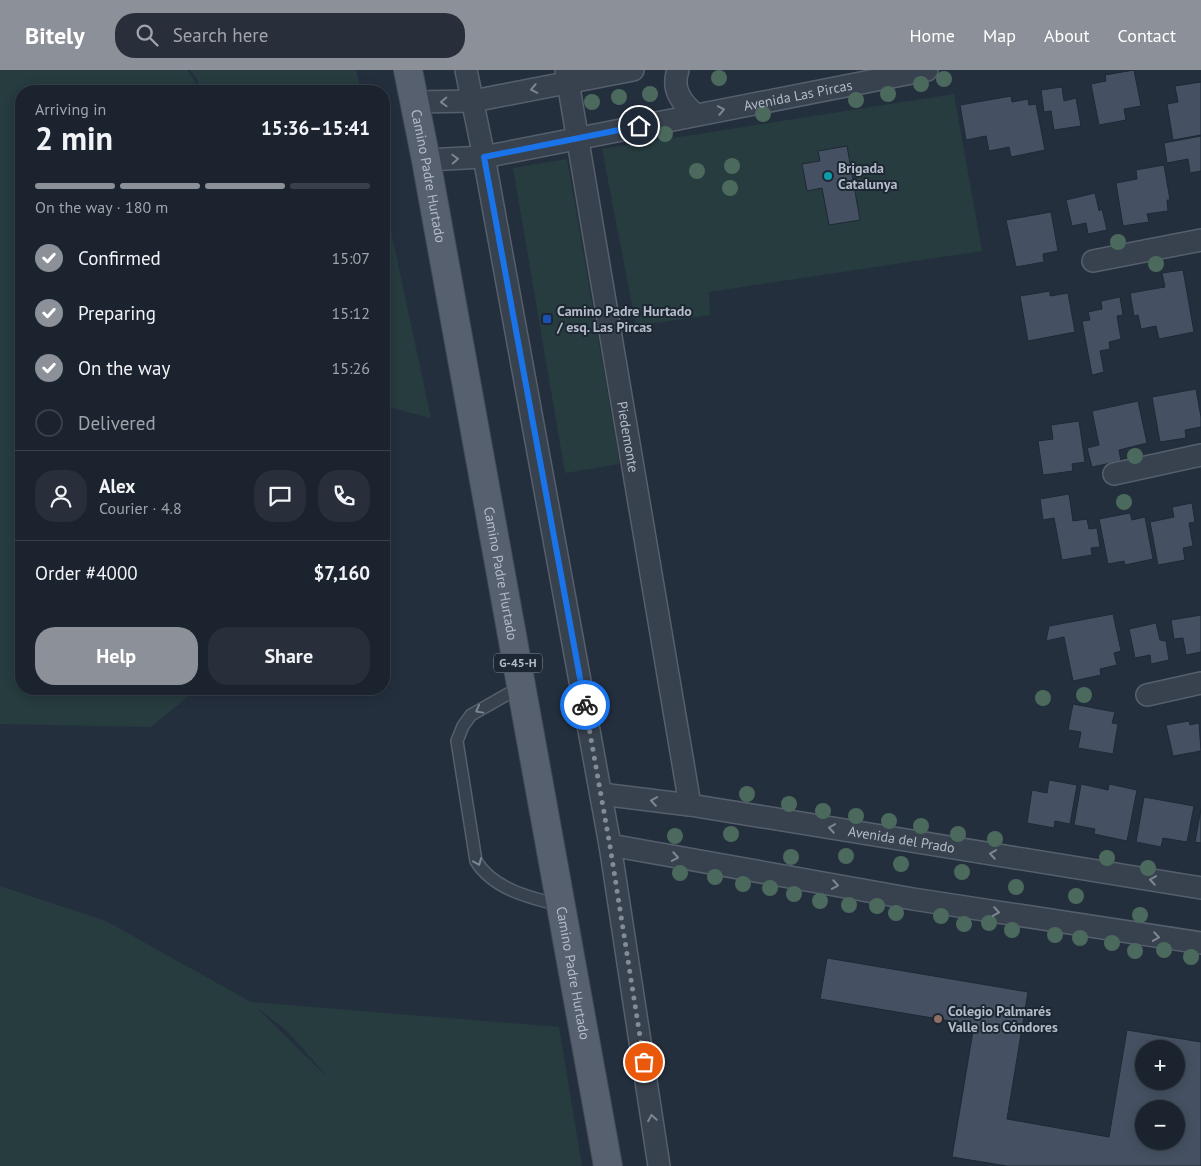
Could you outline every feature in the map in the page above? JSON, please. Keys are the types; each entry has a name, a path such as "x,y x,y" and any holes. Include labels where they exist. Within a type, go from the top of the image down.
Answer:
{"main road":[{"name":"Camino Padre Hurtado","path":"408,70 562,905 608,1166"}],"street":[{"path":"466,70 484,157 601,794 659,1166"},
{"path":"415,102 472,101 567,76 633,70"},
{"path":"678,70 676,82 679,96 685,106 696,115"},
{"name":"Avenida Las Pircas","path":"426,160 484,157 928,70"},
{"name":"Piedemonte","path":"567,76 690,805"},
{"path":"1093,261 1201,240"},
{"path":"1114,474 1201,456"},
{"path":"1147,695 1201,684"},
{"name":"Avenida del Prado","path":"601,794 690,805 1201,888"},
{"path":"610,846 913,899 1201,944"}],"lane":[{"path":"522,686 471,715 463,726 457,741 476,861 483,872 494,882 533,899 562,905"}],"green space":[{"path":"0,70 187,70 198,85 15,85 15,695 190,695 151,727 0,724"},
{"path":"190,70 356,70 360,85 198,85 197,79"},
{"path":"954,94 982,251 709,292 710,315 636,326 602,149"},
{"path":"567,159 620,464 565,473 513,168"},
{"path":"390,226 431,418 390,408"},
{"path":"0,886 106,921 251,1002 559,1027 582,1166 0,1166","holes":["256,1007 287,1031 325,1074"]}],"building":[{"path":"1134,70 1141,106 1124,109 1126,120 1099,125 1091,84 1106,81 1105,75"},
{"path":"1201,82 1201,135 1173,140 1167,104 1178,102 1175,86"},
{"path":"1062,87 1064,101 1076,98 1081,126 1054,130 1051,111 1044,112 1041,90"},
{"path":"1011,96 1012,102 1028,99 1029,105 1036,104 1045,150 1011,157 1009,147 989,151 986,136 966,140 960,105"},
{"path":"1201,136 1201,171 1190,173 1188,159 1167,163 1164,143"},
{"name":"Brigada Catalunya","path":"847,146 860,220 829,225 822,188 807,191 802,164 820,161 818,151"},
{"path":"1164,165 1170,200 1167,200 1168,211 1147,214 1149,222 1123,226 1116,183 1137,179 1136,170"},
{"path":"1095,193 1099,211 1102,209 1107,230 1088,234 1086,223 1072,226 1066,200"},
{"path":"1051,212 1058,251 1043,254 1044,262 1016,267 1006,220"},
{"path":"1183,270 1194,332 1159,339 1156,326 1141,329 1138,315 1134,316 1130,293 1165,287 1162,273"},
{"path":"1050,291 1050,296 1068,293 1075,332 1028,341 1020,296"},
{"path":"1120,297 1123,315 1117,316 1121,339 1109,342 1110,349 1100,351 1104,372 1092,375 1082,321 1090,320 1088,312 1102,309 1101,301"},
{"path":"1196,389 1201,427 1185,430 1186,438 1160,442 1152,397"},
{"path":"1138,401 1147,443 1119,450 1121,461 1092,467 1087,448 1099,445 1092,411"},
{"path":"1079,421 1085,462 1072,464 1073,471 1043,475 1038,441 1053,439 1051,425"},
{"path":"1069,494 1073,521 1087,519 1089,529 1097,528 1100,547 1091,548 1092,555 1062,560 1054,518 1043,520 1040,499"},
{"path":"1192,503 1195,522 1189,523 1193,546 1183,548 1185,560 1158,565 1150,522 1174,517 1172,507"},
{"path":"1130,513 1132,520 1145,517 1153,559 1125,565 1124,561 1108,564 1099,519"},
{"path":"1113,614 1121,651 1114,653 1117,665 1100,669 1101,675 1073,681 1064,637 1046,641 1049,626"},
{"path":"1201,615 1201,652 1186,655 1183,638 1174,639 1171,620"},
{"path":"1156,623 1160,640 1166,641 1169,660 1151,664 1150,655 1135,658 1129,629"},
{"path":"1073,704 1115,712 1112,723 1118,724 1113,754 1078,748 1081,732 1068,730"},
{"path":"1189,721 1190,725 1199,723 1201,751 1173,756 1166,725"},
{"path":"1049,780 1077,785 1070,824 1055,821 1054,828 1027,823 1032,790 1047,793"},
{"path":"1081,784 1108,790 1109,784 1137,790 1127,841 1094,834 1095,829 1074,825"},
{"path":"1144,797 1194,806 1187,842 1163,838 1161,847 1136,842"},
{"path":"1201,809 1201,843 1195,842"},
{"path":"827,958 1028,992 1007,1119 1109,1137 1127,1030 1201,1042 1201,1166 1007,1166 952,1157 974,1025 820,999"}],"way so far":[{"path":"585,705 610,846 644,1062"}],"place":[{"name":"Brigada Catalunya","path":"828,176"},
{"name":"Camino Padre Hurtado / esq. Las Pircas","path":"547,319"},
{"name":"Colegio Palmarés Valle los Cóndores","path":"938,1019"}],"route":[{"path":"585,705 484,157 639,126"}]}
